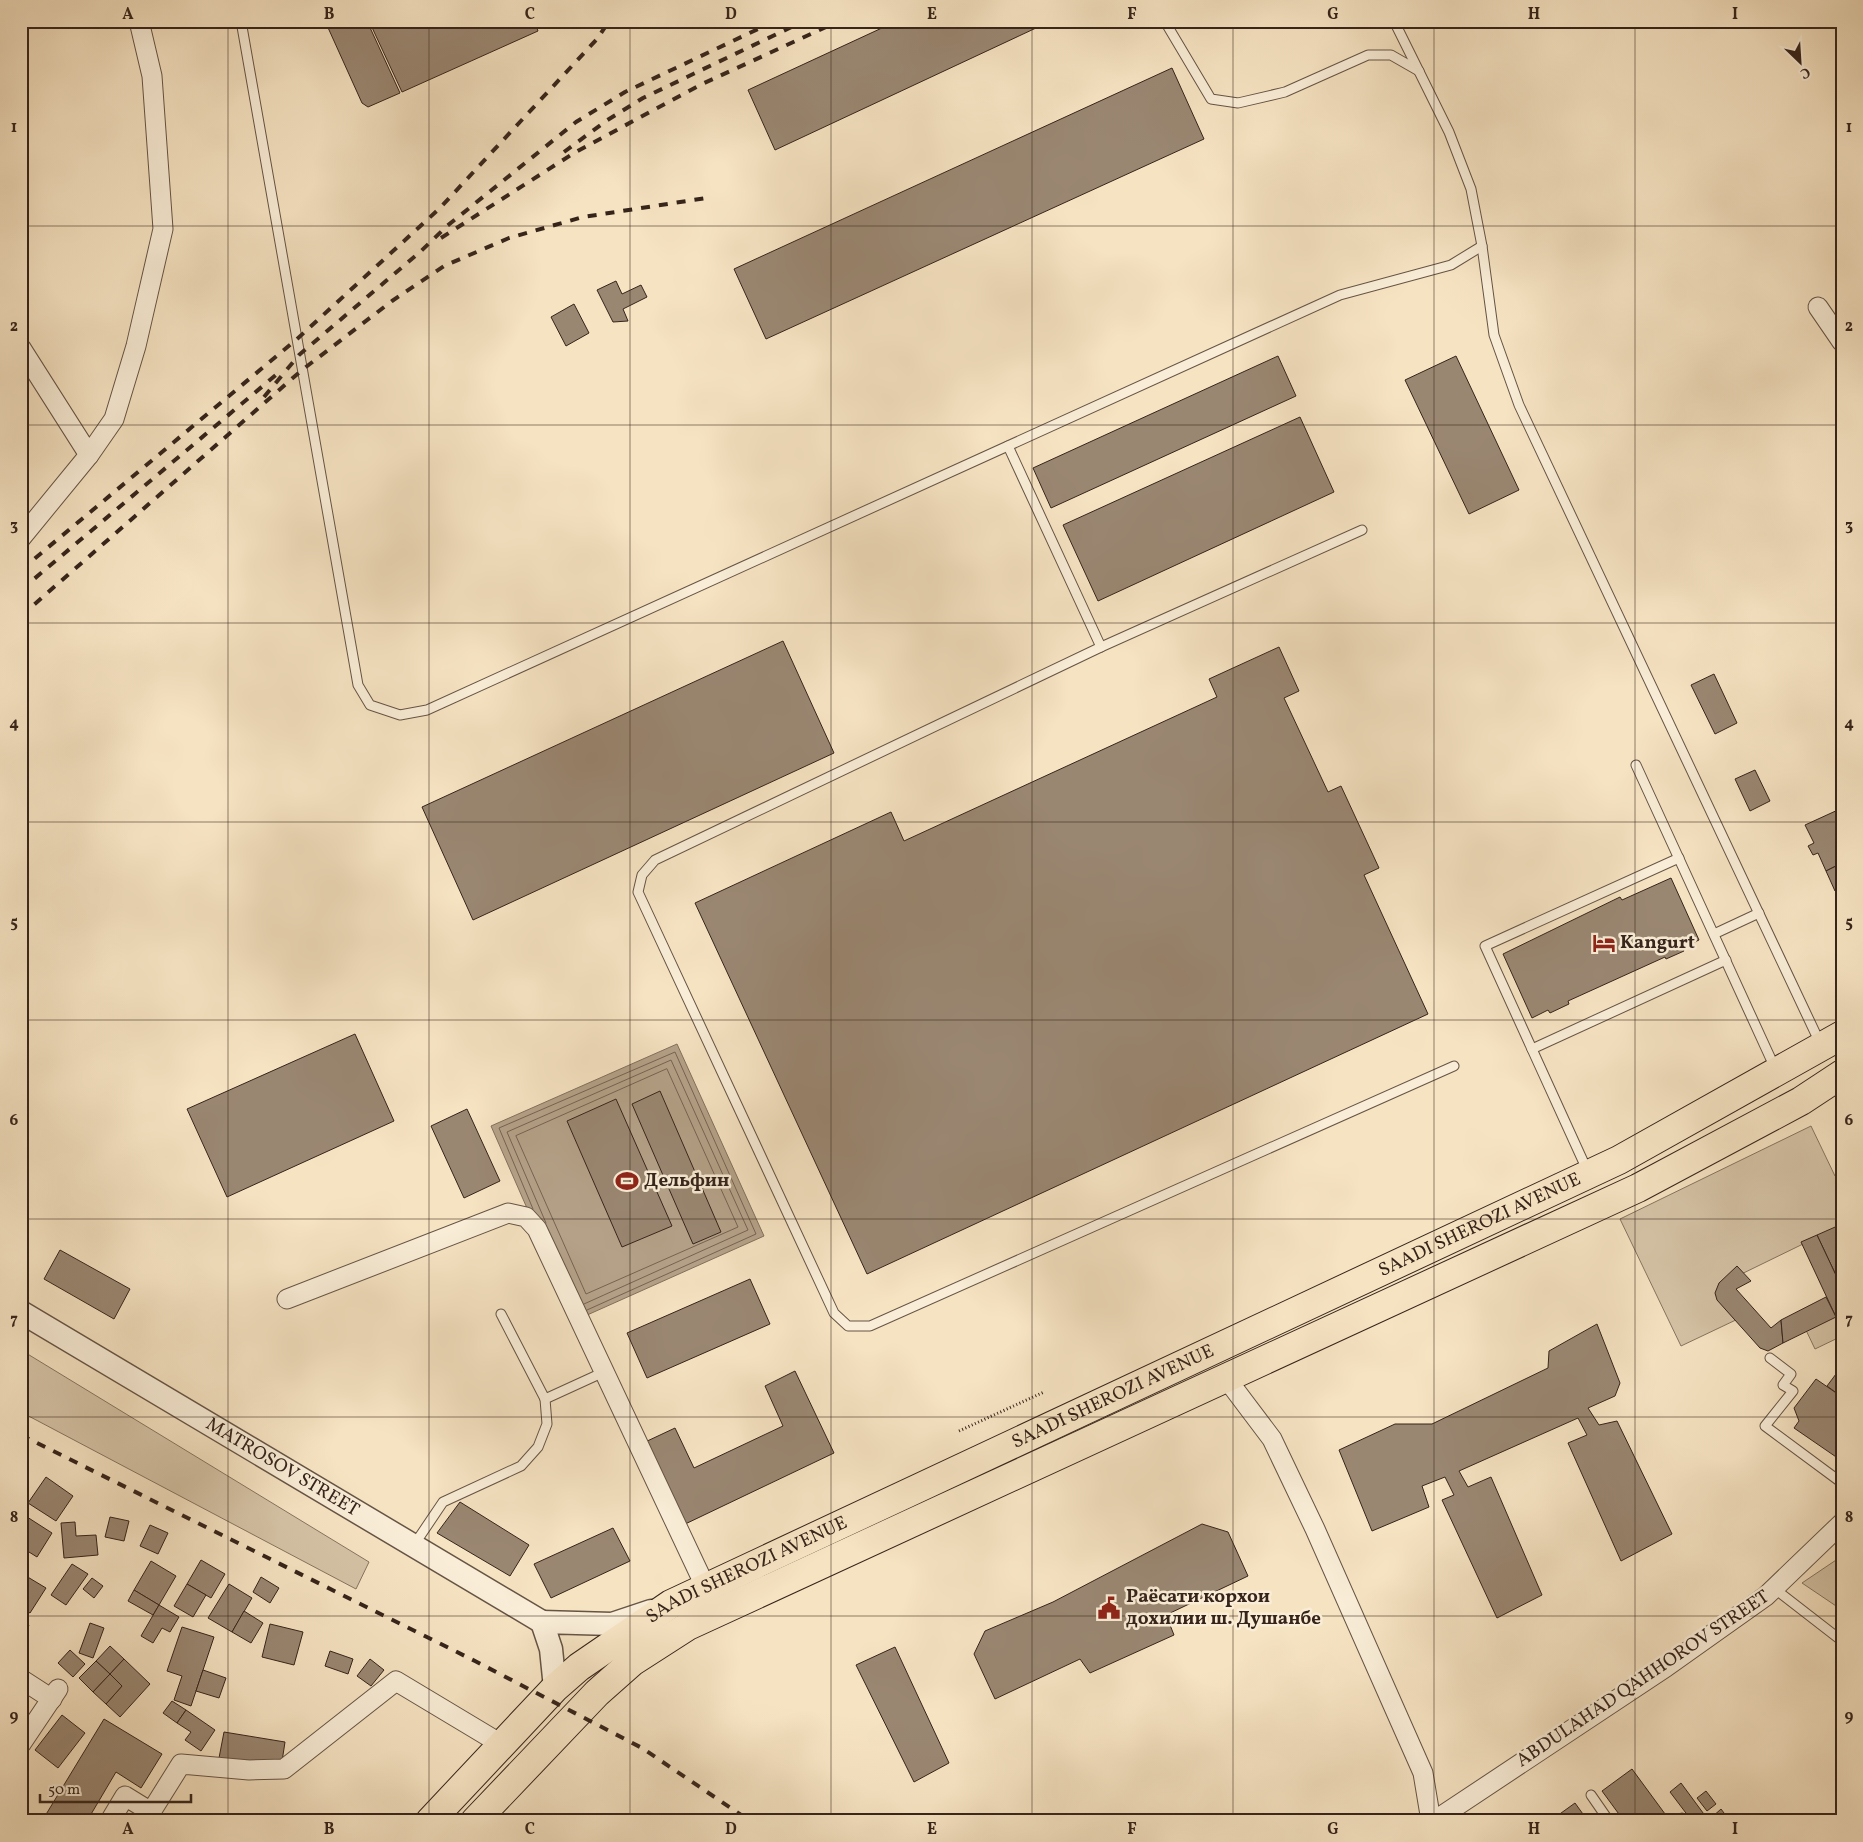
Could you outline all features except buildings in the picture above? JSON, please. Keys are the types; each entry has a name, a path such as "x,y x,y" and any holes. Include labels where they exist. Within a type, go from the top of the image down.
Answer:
{"highway":[{"name":"SAADI SHEROZI AVENUE","path":"430,1821 555,1688 579,1667 671,1604 1590,1174 1627,1156 1832,1042"},
{"name":"SAADI SHEROZI AVENUE","path":"475,1821 597,1693 649,1650 688,1626 1638,1188 1801,1100 1842,1074"},
{"path":"1801,1100 1842,1086"}],"street":[{"path":"21,538 89,455 114,419 136,346 163,229 152,76 139,21"},
{"path":"1818,307 1842,342"},
{"path":"21,348 89,455"},
{"path":"288,1299 508,1213 526,1216 537,1229 706,1588"},
{"name":"MATROSOV STREET","path":"21,1312 414,1544 542,1622 612,1624 671,1604"},
{"path":"1226,1378 1272,1439 1315,1529 1423,1773 1432,1821"},
{"name":"ABDULAHAD QAHHOROV STREET","path":"1432,1821 1666,1667 1775,1589 1842,1523"},
{"path":"542,1622 551,1649 555,1688"},
{"path":"21,1678 55,1694 21,1744"},
{"path":"110,1821 125,1796 151,1812 180,1764 249,1770 284,1769 396,1682 501,1744"}],"lane":[{"path":"241,21 358,685 370,704 400,715 428,710 1340,295 1451,266 1482,246"},
{"path":"1168,21 1167,25 1211,99 1238,104 1285,92 1368,55 1391,55 1419,72"},
{"path":"1394,21 1449,132 1471,189 1482,246 1494,335 1519,405 1759,913 1832,1042"},
{"path":"1008,446 1101,647"},
{"path":"1362,530 1101,647 655,860 642,875 638,892 834,1313 848,1326 870,1326 1454,1066"},
{"path":"1636,765 1777,1073"},
{"path":"1590,1174 1485,946 1679,858"},
{"path":"1714,934 1759,913"},
{"path":"1532,1049 1726,960"},
{"path":"414,1544 443,1502 520,1466 538,1447 547,1424 545,1399 501,1314"},
{"path":"1770,1358 1791,1374 1783,1385 1792,1391 1765,1426 1842,1483"},
{"path":"545,1399 604,1372"},
{"path":"1775,1589 1842,1640"},
{"path":"1592,1795 1609,1821"}],"path":[{"path":"959,1431 1044,1392"}],"shaded area":[{"path":"1811,1126 1835,1176 1842,1174 1842,1225 1723,1283 1740,1318 1681,1346 1620,1219"},
{"path":"1841,1308 1842,1336 1815,1349 1804,1326"},
{"path":"21,1350 369,1562 356,1589 21,1412"},
{"path":"1842,1556 1842,1610 1802,1583"}],"water":[{"name":"Дельфин","path":"677,1044 764,1236 576,1320 491,1126"}],"railway":[{"path":"21,570 297,339 440,208 597,39 609,21"},
{"path":"264,397 299,355 420,252 447,226 576,122 625,92 775,21"},
{"path":"564,152 606,121 643,98 804,21"},
{"path":"441,238 574,153 700,85 839,21"},
{"path":"21,616 302,370 392,301 444,266 509,238 583,217 706,198"},
{"path":"21,590 277,374"},
{"path":"21,1435 475,1661 642,1748 750,1821"}],"place":[{"name":"Kangurt","path":"1604,943"},
{"name":"Дельфин","path":"627,1181"},
{"name":"Раёсати корхои дохилии ш. Душанбе","path":"1109,1608"}]}
